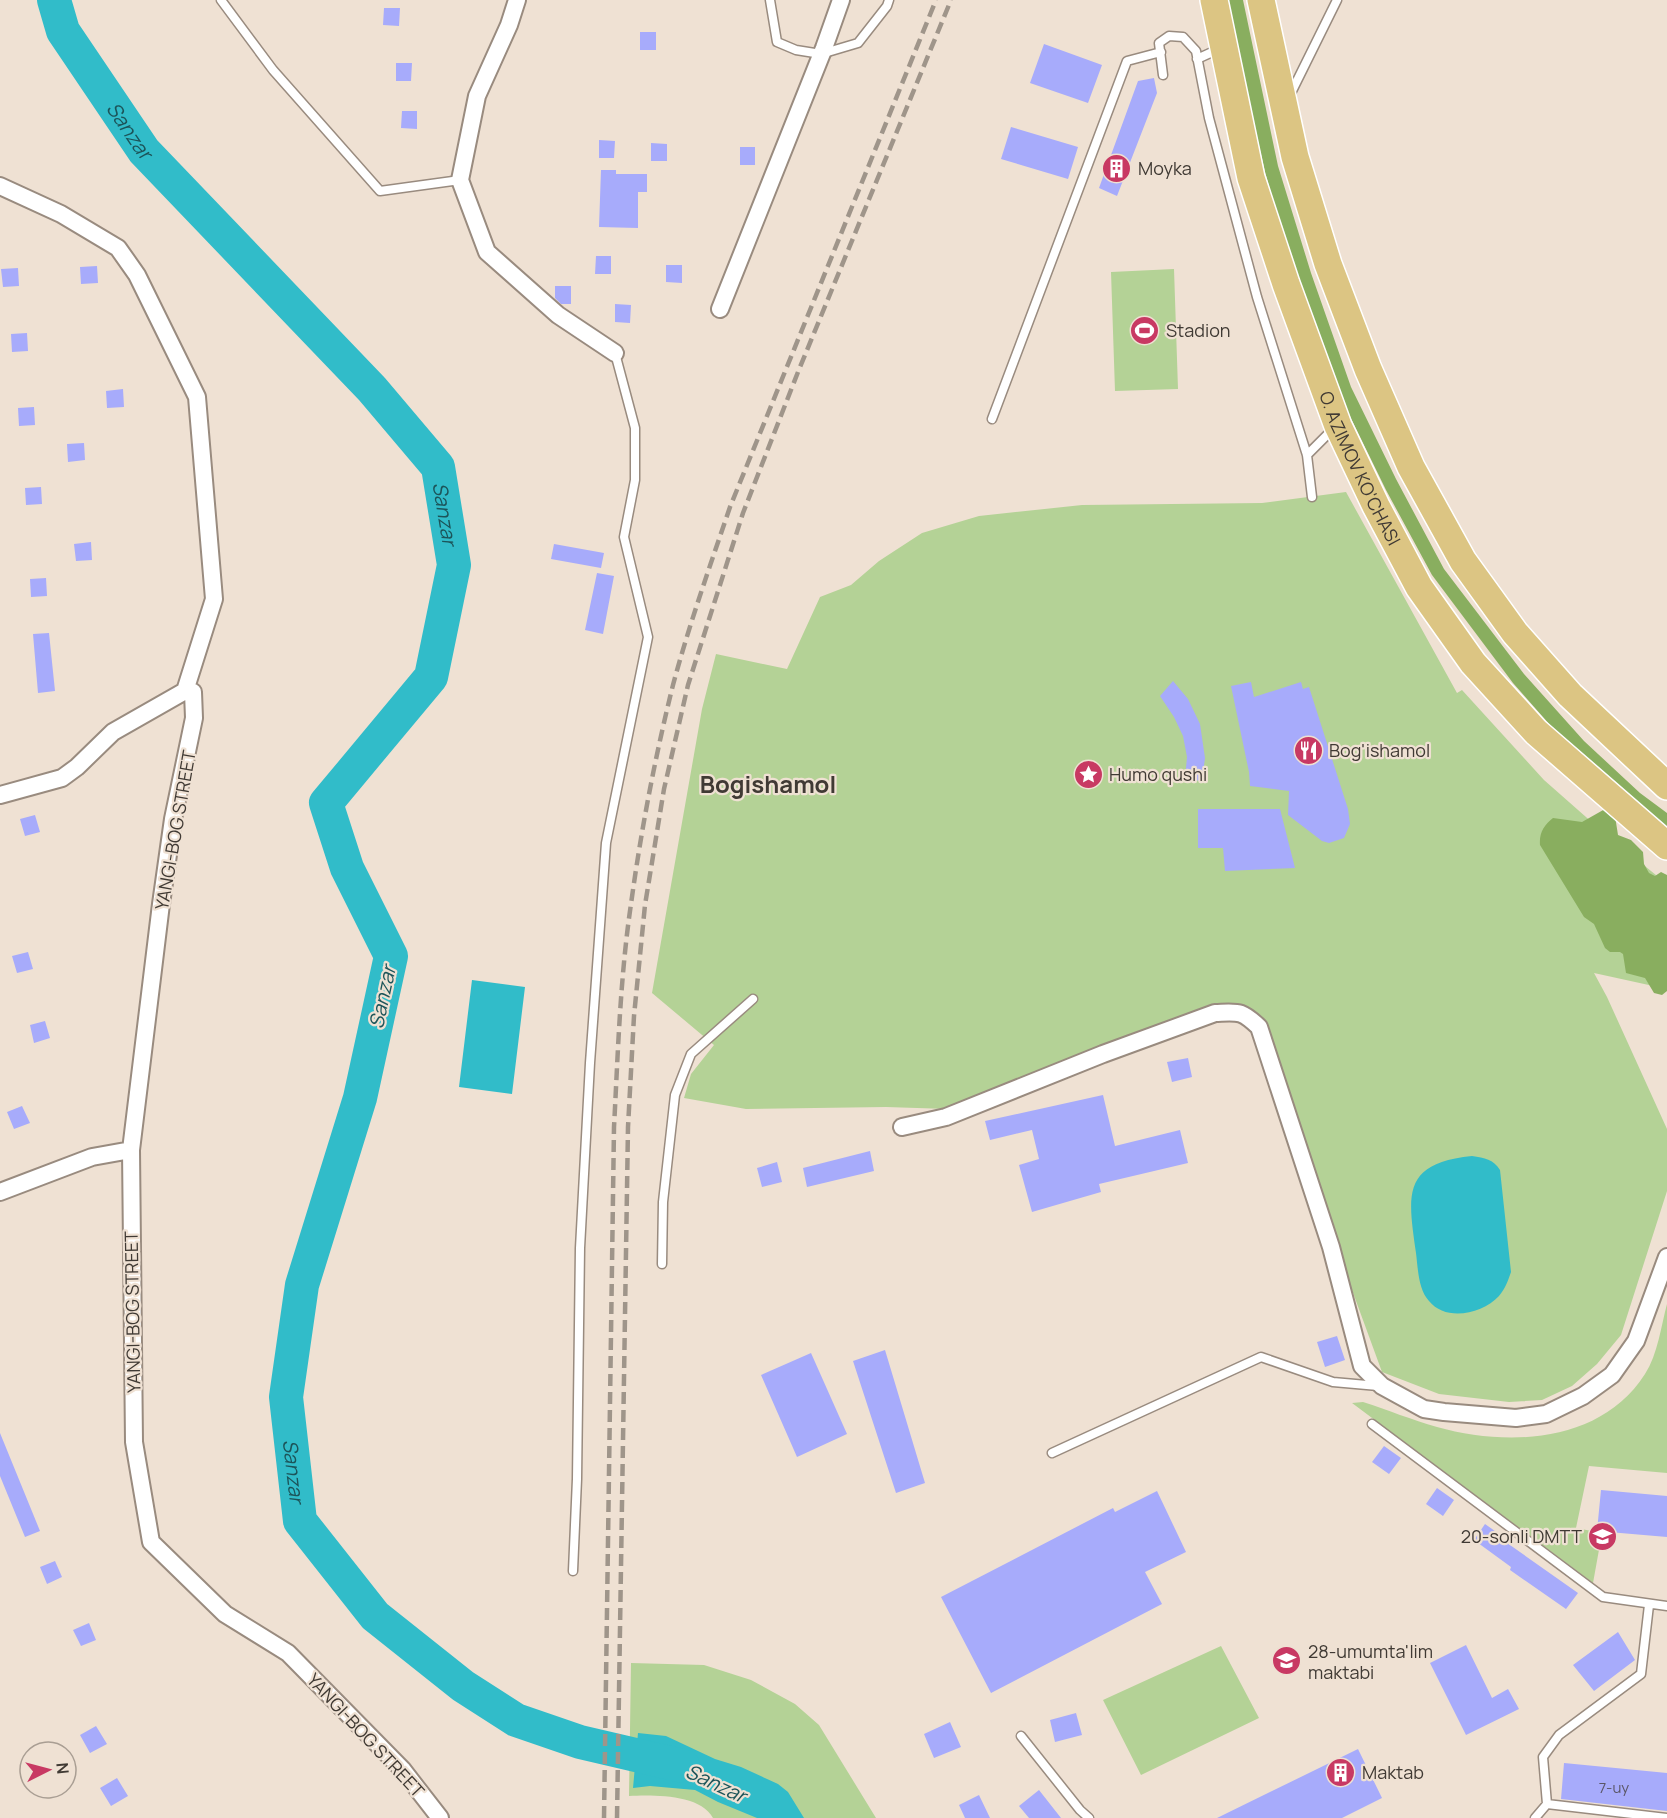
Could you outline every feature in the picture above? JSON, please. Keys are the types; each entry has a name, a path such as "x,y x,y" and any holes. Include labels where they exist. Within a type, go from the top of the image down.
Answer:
{"main road":[{"name":"O. AZIMOV KO'CHASI","path":"1214,0 1251,178 1286,284 1338,426 1376,506 1419,587 1473,663 1536,732 1667,846"},
{"path":"1261,0 1295,158 1322,243 1368,369 1411,467 1457,550 1515,633 1570,695 1667,786"}],"street":[{"path":"517,0 509,25 477,96 460,180 487,252 558,315 615,353"},
{"path":"720,309 841,0"},
{"path":"0,186 61,214 118,248 137,275 197,397 214,599 185,690 113,732 77,767 62,778 0,795"},
{"name":"YANGI-BOG STREET","path":"185,690 193,692 194,718 170,840 131,1150 134,1442 151,1542 225,1614 288,1653 402,1769 440,1818"},
{"path":"903,1127 946,1117 1092,1058 1215,1013 1245,1014 1259,1027 1331,1246 1362,1366 1382,1386 1425,1409 1516,1418 1546,1414 1583,1396 1612,1375 1636,1341 1667,1257"},
{"path":"0,1192 92,1157 131,1150"}],"lane":[{"path":"221,0 273,70 380,190 460,180"},
{"path":"770,0 777,42 796,50 821,54 858,43 887,6 889,0"},
{"path":"1284,108 1337,0"},
{"path":"1163,75 1159,43 1169,36 1183,37 1196,51 1209,118 1254,285 1307,455 1312,497"},
{"path":"1197,59 1223,47"},
{"path":"992,419 1127,60 1161,52"},
{"path":"573,1571 577,1479 580,1248 590,1063 606,843 648,637 624,537 635,480 634,428 615,353"},
{"path":"1307,455 1331,430 1338,426"},
{"path":"662,1264 663,1202 675,1095 691,1054 753,999"},
{"path":"1052,1453 1260,1357 1333,1382 1382,1386"},
{"path":"1372,1424 1603,1597 1667,1606"},
{"path":"1536,1818 1547,1804 1543,1757 1559,1736 1641,1674 1649,1605"},
{"path":"1021,1736 1080,1810 1089,1818"},
{"path":"1547,1804 1667,1818"}],"green space":[{"path":"1226,0 1243,0 1278,166 1311,273 1351,387 1396,479 1444,569 1524,674 1584,741 1640,793 1667,813 1667,831 1572,750 1513,683 1432,575 1386,490 1339,394 1295,279 1265,172"},
{"name":"Stadion","path":"1174,269 1178,389 1115,391 1111,272"},
{"path":"1346,492 1457,693 1462,690 1544,780 1667,884 1667,989 1594,973 1667,1129 1667,1191 1621,1335 1597,1364 1572,1386 1542,1400 1509,1402 1439,1394 1382,1372 1352,1290 1264,1019 1245,1006 1228,1004 1212,1007 948,1109 886,1107 746,1109 684,1098 691,1074 714,1045 652,993 702,709 716,654 787,669 820,597 851,585 879,561 922,533 979,516 1082,505 1262,503"},
{"path":"1605,809 1615,816 1618,835 1631,840 1643,852 1644,864 1649,873 1655,876 1661,872 1667,875 1667,991 1662,995 1654,993 1645,978 1626,973 1623,954 1610,952 1605,948 1594,924 1584,917 1540,845 1543,830 1553,818 1582,822"},
{"path":"1667,1304 1667,1473 1589,1466 1576,1528 1602,1533 1593,1583 1352,1403 1363,1402 1437,1427 1494,1437 1552,1434 1579,1426 1604,1414 1626,1397 1645,1374 1656,1349"},
{"path":"1221,1646 1259,1718 1141,1775 1103,1700"},
{"path":"631,1663 704,1665 751,1680 795,1704 819,1725 876,1818 713,1818 707,1810 687,1800 663,1796 629,1796"}],"water":[{"path":"472,980 525,987 512,1094 459,1087"},
{"path":"1472,1156 1494,1163 1500,1170 1511,1272 1503,1291 1492,1302 1474,1311 1445,1312 1436,1308 1425,1296 1419,1278 1411,1199 1414,1186 1421,1175 1432,1166"},
{"path":"638,1733 666,1736 715,1759 741,1767 778,1784 788,1792 804,1818 757,1818 695,1790 650,1786 633,1788"}],"building":[{"path":"384,8 400,8 399,26 383,25"},
{"path":"640,32 656,32 656,50 640,50"},
{"path":"1044,44 1102,65 1088,103 1030,83"},
{"path":"396,63 412,63 411,81 396,81"},
{"path":"1154,78 1157,93 1117,196 1099,188 1138,81"},
{"path":"402,111 417,111 417,129 401,128"},
{"path":"1011,127 1078,147 1068,179 1001,159"},
{"path":"599,140 615,141 614,158 599,158"},
{"path":"651,143 667,144 667,161 651,161"},
{"path":"740,147 755,147 755,165 740,165"},
{"path":"601,170 616,170 616,174 647,174 647,192 638,192 638,228 599,227"},
{"path":"596,256 611,256 611,274 595,274"},
{"path":"666,265 682,265 682,283 666,282"},
{"path":"97,266 98,283 81,284 80,267"},
{"path":"18,268 19,286 3,287 1,269"},
{"path":"555,286 571,286 571,304 561,304 555,298"},
{"path":"615,304 631,305 630,323 615,322"},
{"path":"27,333 28,351 12,352 11,334"},
{"path":"123,389 124,407 107,408 106,391"},
{"path":"34,407 35,425 19,426 18,408"},
{"path":"84,443 85,460 68,462 67,444"},
{"path":"41,487 42,504 26,505 25,488"},
{"path":"91,542 92,560 76,561 74,544"},
{"path":"554,544 604,553 601,568 551,559"},
{"path":"597,573 614,576 603,634 585,630"},
{"path":"46,578 47,596 31,597 30,579"},
{"path":"49,633 55,691 38,693 33,634"},
{"path":"1173,681 1188,699 1200,724 1205,758 1202,781 1185,779 1187,757 1183,736 1160,696"},
{"path":"1251,682 1254,697 1301,682 1303,689 1309,687 1348,809 1350,824 1344,838 1329,843 1322,841 1288,815 1289,791 1250,786 1231,686"},
{"path":"1198,809 1280,809 1295,868 1225,871 1223,848 1198,848"},
{"path":"35,815 40,832 25,836 20,819"},
{"path":"28,952 33,969 17,973 12,956"},
{"path":"45,1021 50,1038 34,1043 30,1025"},
{"path":"1188,1058 1192,1077 1172,1082 1167,1062"},
{"path":"1103,1095 1115,1146 1180,1130 1188,1163 1099,1184 1101,1192 1032,1212 1019,1165 1039,1159 1032,1130 990,1140 985,1121"},
{"path":"22,1106 30,1123 14,1129 7,1112"},
{"path":"870,1151 874,1171 807,1187 803,1168"},
{"path":"777,1162 782,1182 762,1187 757,1168"},
{"path":"1337,1336 1345,1360 1325,1367 1317,1342"},
{"path":"885,1350 925,1483 896,1493 853,1361"},
{"path":"811,1353 847,1434 797,1457 761,1375"},
{"path":"0,1433 40,1531 25,1537 0,1476"},
{"path":"1384,1446 1401,1458 1389,1474 1372,1462"},
{"path":"1437,1488 1454,1500 1443,1516 1426,1504"},
{"path":"1601,1490 1667,1496 1667,1537 1597,1531"},
{"path":"1157,1491 1186,1552 1145,1572 1162,1604 991,1693 941,1597 1113,1508 1115,1512"},
{"path":"1485,1524 1502,1536 1500,1538 1578,1593 1566,1609 1510,1570 1511,1567 1474,1540"},
{"path":"55,1561 62,1577 47,1584 40,1567"},
{"path":"89,1623 96,1640 81,1646 73,1630"},
{"path":"1618,1632 1635,1660 1594,1691 1573,1665"},
{"path":"1466,1645 1492,1698 1508,1689 1519,1709 1466,1735 1430,1663"},
{"path":"1076,1713 1082,1735 1055,1742 1050,1720"},
{"path":"950,1722 961,1747 934,1758 924,1734"},
{"path":"96,1726 107,1744 90,1753 80,1735"},
{"name":"Maktab","path":"1358,1749 1382,1798 1342,1818 1217,1818"},
{"path":"1564,1763 1667,1773 1667,1811 1561,1799"},
{"path":"117,1778 128,1796 111,1806 100,1788"},
{"path":"1039,1790 1061,1818 1029,1818 1019,1806"},
{"path":"979,1795 990,1818 965,1818 959,1805"}],"waterway":[{"name":"Sanzar","path":"54,0 63,31 144,151 372,389 438,467 454,565 431,677 326,803 347,868 391,956 360,1098 302,1285 286,1397 300,1521 375,1616 463,1686 516,1720 580,1742 683,1766"}],"railway":[{"path":"604,1818 614,1127 624,960 644,822 673,685 730,507 936,0"},
{"path":"617,1818 628,1127 634,1016 645,905 664,789 688,685 743,513 798,372 951,0"}],"place":[{"name":"Moyka","path":"1117,168"},
{"name":"Stadion","path":"1145,330"},
{"name":"Bog'ishamol","path":"1308,750"},
{"name":"Humo qushi","path":"1088,774"},
{"name":"20-sonli DMTT","path":"1603,1536"},
{"name":"28-umumta'lim maktabi","path":"1287,1661"},
{"name":"Maktab","path":"1341,1772"}],"district":[{"name":"Bogishamol","path":"768,783"}]}
